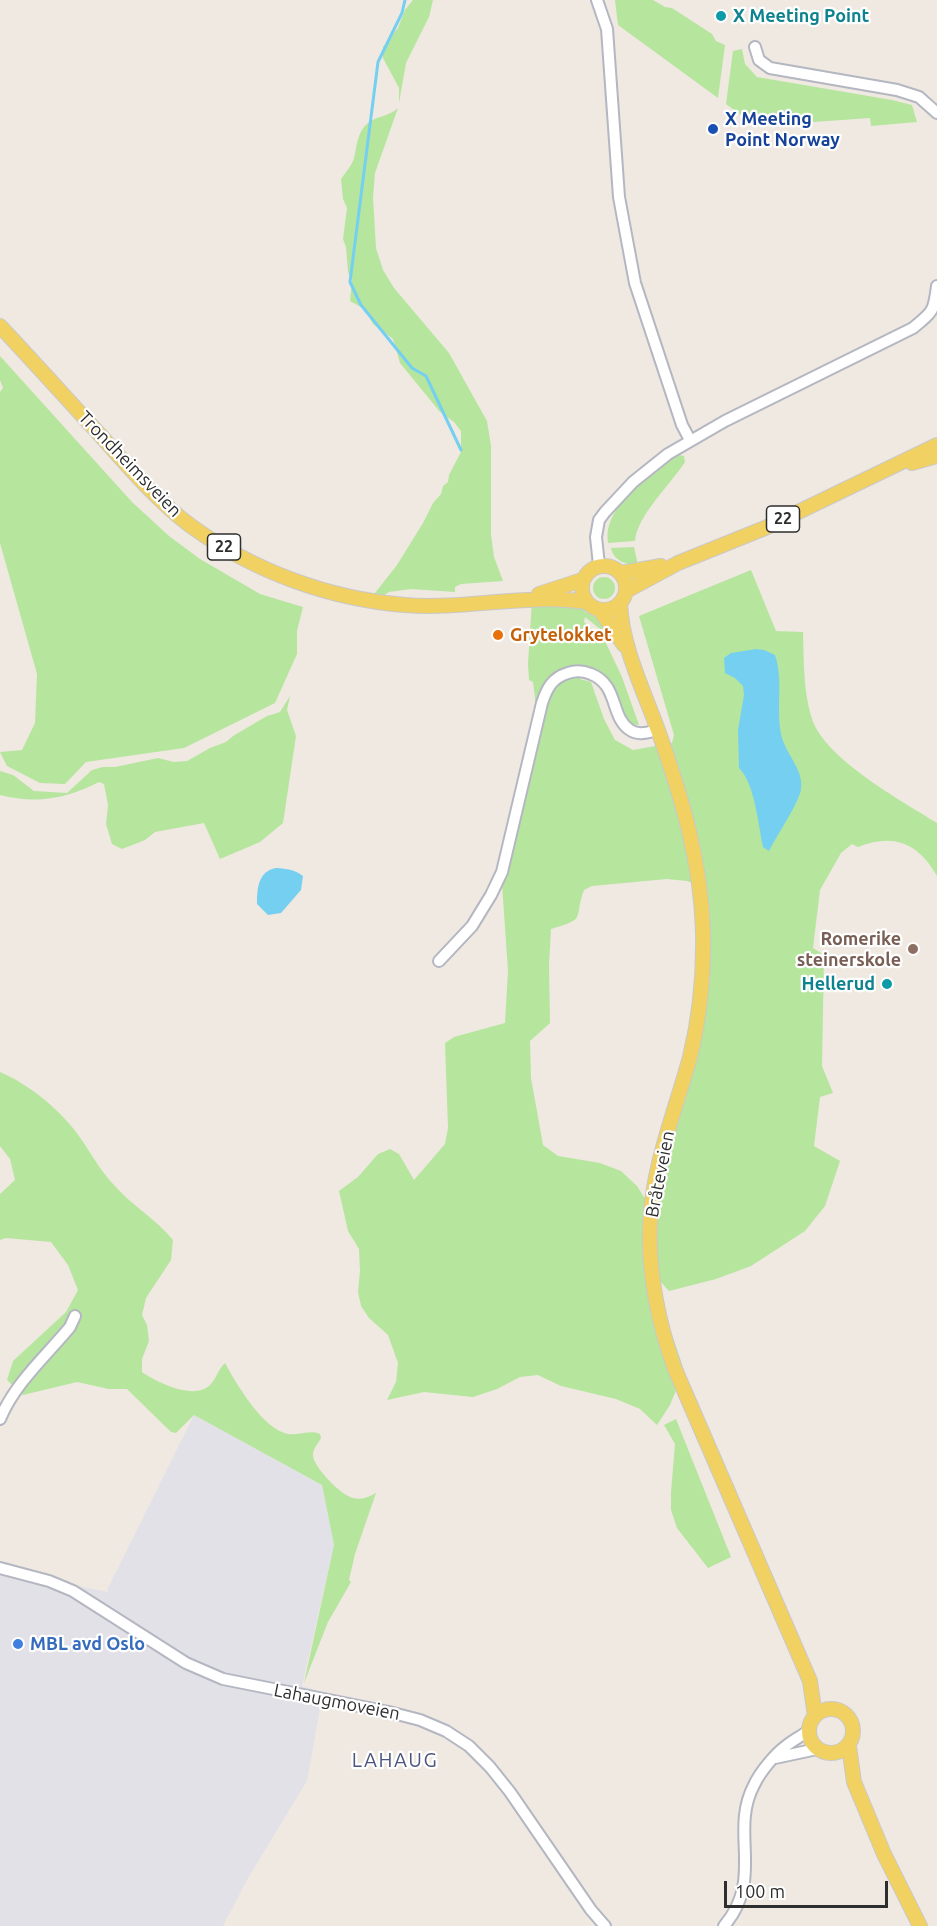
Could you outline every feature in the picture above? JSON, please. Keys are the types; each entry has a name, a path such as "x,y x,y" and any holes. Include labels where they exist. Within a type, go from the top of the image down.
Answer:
{"main road":[{"name":"Trondheimsveien","path":"0,326 162,500 205,535 251,562 316,588 386,603 445,606 529,598 586,602"},
{"name":"22","path":"586,602 600,610 611,609 623,597 678,563 755,532 937,445"},
{"name":"22","path":"887,470 937,456"},
{"name":"22","path":"582,580 589,570 599,565 613,567 621,573 678,563"},
{"path":"621,573 625,581 623,597"},
{"name":"Trondheimsveien","path":"529,598 582,580"},
{"path":"582,580 582,594 586,602"},
{"name":"Bråteveien","path":"623,597 629,652 676,782 693,845 701,898 703,953 697,1028 661,1157 652,1209 650,1253 654,1296 674,1367 810,1680 815,1716"},
{"name":"Bråteveien","path":"600,610 629,652"},
{"name":"Bråteveien","path":"810,1680 834,1709"},
{"path":"854,1782 811,1740 809,1730 815,1716 823,1710 834,1709 846,1715 850,1720 854,1733 849,1746 854,1782 896,1881 920,1926"},
{"path":"823,1751 840,1752 849,1746"}],"street":[{"path":"597,0 607,29 619,197 635,283 682,425 690,440"},
{"path":"755,47 759,60 771,68 897,90 919,97 937,112"},
{"path":"599,565 596,537 599,520 633,482 668,453 913,328 930,314 934,306 937,286"},
{"path":"439,961 472,926 502,872 542,703 553,681 573,671 594,675 610,689 622,721 628,729 642,733 658,730"},
{"path":"0,1419 9,1400 22,1382 70,1327 75,1316"},
{"name":"Lahaugmoveien","path":"0,1568 49,1581 73,1591 172,1655 215,1676 405,1716 436,1726 456,1737 480,1756 495,1773 591,1910 605,1926"},
{"path":"724,1926 738,1906 745,1883 745,1823 750,1794 759,1775 785,1746 809,1730"},
{"path":"775,1758 823,1751"}],"shaded area":[{"path":"194,1415 322,1485 334,1545 302,1686 323,1692 307,1781 248,1878 223,1926 0,1926 0,1565 61,1583 108,1592"}],"green space":[{"path":"413,0 433,0 429,17 406,63 399,103 399,88 383,58 383,47 398,28 405,10"},
{"path":"615,0 653,0 672,8 712,34 716,41 725,45 718,98 618,25"},
{"path":"742,49 745,64 757,77 912,105 917,122 871,126 870,118 756,126 726,104 733,51"},
{"path":"398,108 375,173 373,197 376,248 383,270 394,288 449,353 487,421 491,446 491,534 494,557 503,581 461,584 455,587 455,592 411,589 389,592 371,604 371,598 397,565 433,503 441,494 461,452 461,431 454,422 440,412 400,363 393,339 373,324 366,310 350,301 352,281 348,272 343,239 347,208 343,199 341,179 353,161 358,139 364,127"},
{"path":"0,356 132,502 169,536 200,559 260,594 303,607 297,631 297,654 275,703 184,748 86,762 65,784 40,783 7,766 0,752 22,750 35,723 37,674 0,543 0,392 3,388 0,380"},
{"path":"679,455 684,456 685,462 648,511 637,531 635,541 608,543 611,520 624,500"},
{"path":"634,547 638,565 621,561 611,548"},
{"path":"751,570 776,631 803,632 807,698 812,719 820,734 832,749 866,778 937,823 937,876 922,856 904,844 883,841 858,847 852,844 841,853 820,890 813,948 824,955 822,1066 833,1093 820,1097 814,1146 840,1161 825,1206 805,1231 751,1266 716,1279 669,1291 659,1280 658,1266 658,1279 663,1306 684,1371 670,1405 657,1425 640,1409 616,1399 561,1386 538,1375 520,1377 497,1389 473,1397 424,1392 387,1400 396,1382 398,1363 388,1335 369,1318 361,1306 358,1292 359,1249 348,1231 339,1191 358,1177 378,1154 390,1149 399,1154 414,1180 445,1144 448,1128 445,1043 454,1037 505,1023 508,971 500,855 535,716 533,682 529,680 528,664 532,600 586,597 585,612 594,616 607,629 600,629 585,617 584,622 605,641 622,677 639,725 634,725 627,720 615,694 580,668 580,679 591,682 604,719 615,740 633,750 672,743 674,735 639,616","holes":["667,879 695,884 703,979 667,1156 669,1160 657,1218 637,1186 621,1171 600,1163 558,1156 543,1145 531,1078 530,1041 550,1023 551,929 575,920 584,890 592,886"]},
{"path":"604,577 612,580 615,588 612,596 604,599 596,596 593,588 596,580"},
{"path":"290,696 287,710 296,736 283,823 260,842 220,859 204,823 155,832 145,840 122,849 112,844 106,824 108,805 104,784 99,782 63,796 51,798 26,799 0,795 0,771 13,775 34,791 67,793 92,770 103,767 115,767 158,758 174,762 187,761 226,742 267,716 280,712"},
{"path":"0,1072 51,1105 76,1132 113,1184 173,1240 171,1260 146,1298 142,1315 147,1325 149,1341 142,1359 142,1372 165,1385 194,1391 209,1386 225,1363 236,1383 269,1424 288,1434 313,1432 320,1434 321,1438 313,1453 314,1460 336,1487 356,1499 376,1493 355,1554 349,1580 351,1582 328,1622 304,1683 334,1545 322,1485 194,1415 176,1433 171,1432 127,1389 109,1389 77,1382 23,1395 7,1380 13,1361 66,1312 78,1290 68,1265 51,1242 6,1238 0,1240 0,1194 15,1180 10,1159 0,1146"},
{"path":"676,1419 731,1557 708,1568 677,1528 671,1510 675,1444 664,1425"}],"water":[{"path":"756,649 775,655 779,675 779,717 782,738 798,769 801,782 797,802 769,851 763,847 749,784 739,768 738,730 744,695 743,686 735,678 725,673 724,658 731,653"},
{"path":"276,868 287,869 303,876 301,890 281,913 268,915 257,904 258,887 265,873"}],"waterway":[{"path":"405,0 402,13 378,62 350,282 361,305 412,368 426,376 461,450"}],"place":[{"name":"X Meeting Point","path":"721,16"},
{"name":"X Meeting Point Norway","path":"713,129"},
{"name":"Grytelokket","path":"498,635"},
{"name":"Romerike steinerskole","path":"913,949"},
{"name":"Hellerud","path":"887,984"},
{"name":"MBL avd Oslo","path":"18,1644"}],"district":[{"name":"LAHAUG","path":"395,1760"}]}
